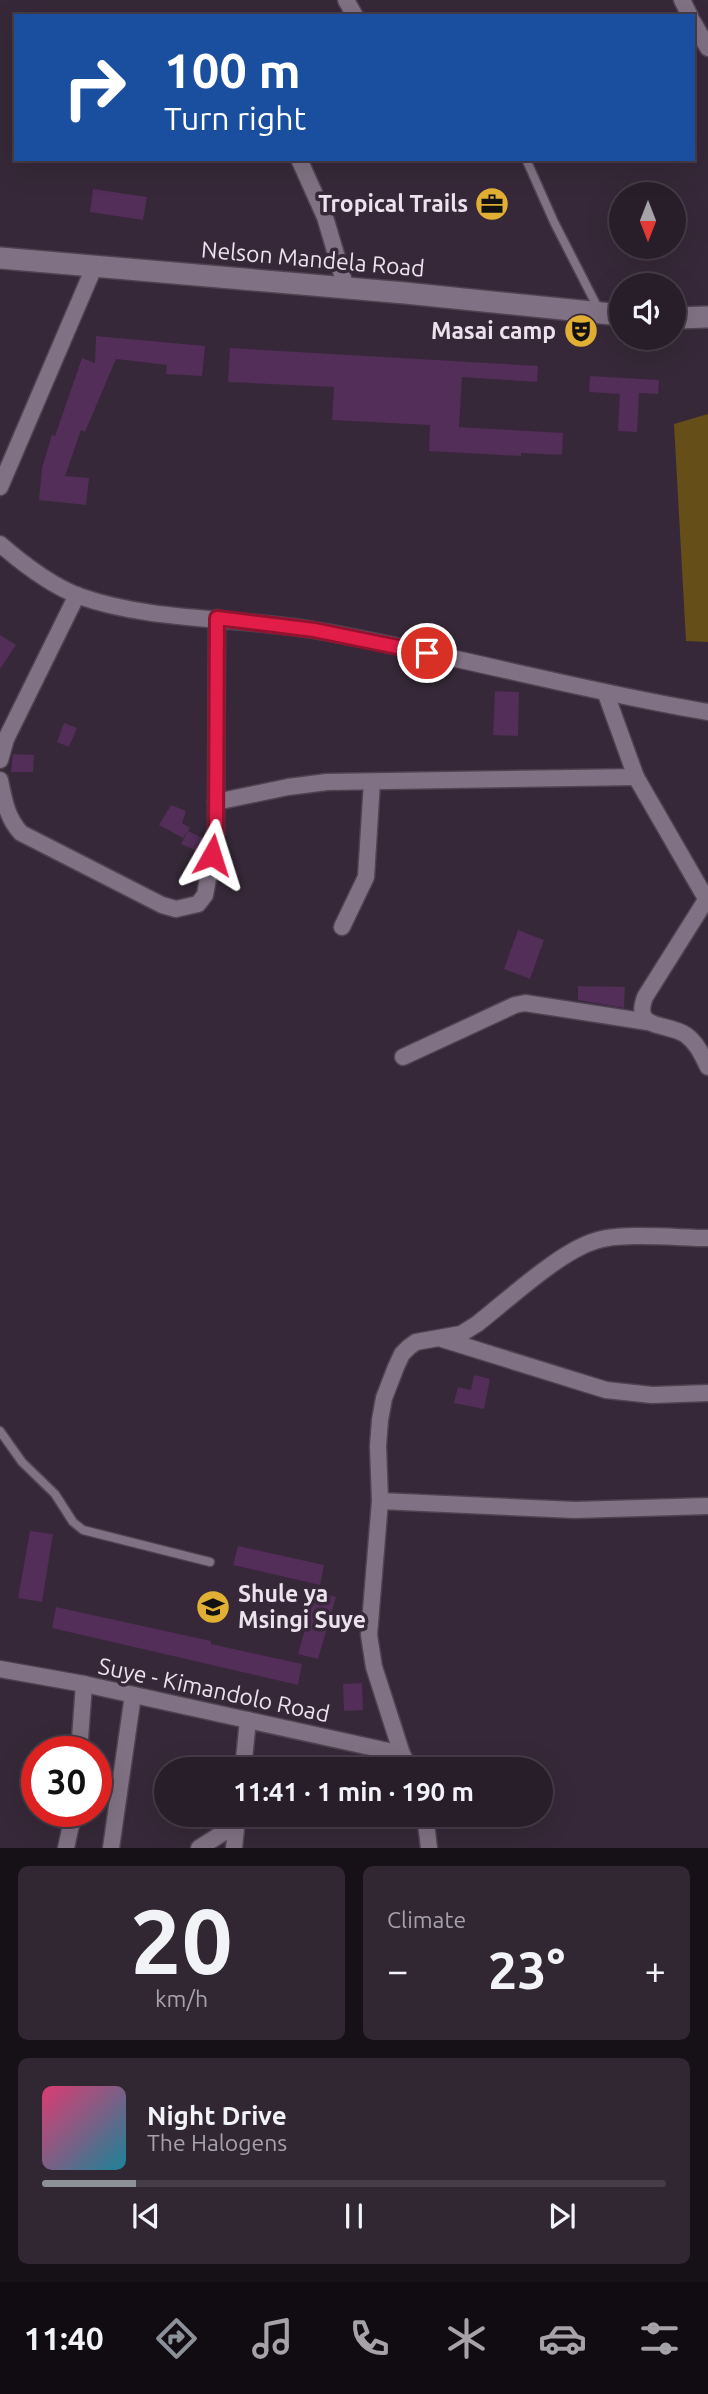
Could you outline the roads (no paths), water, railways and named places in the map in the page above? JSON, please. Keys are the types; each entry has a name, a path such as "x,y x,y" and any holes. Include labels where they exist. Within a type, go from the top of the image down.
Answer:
{"main road":[{"name":"Nelson Mandela Road","path":"0,258 609,313"},
{"path":"686,318 708,317"}],"street":[{"path":"695,25 708,48"},
{"path":"300,161 325,217 346,288"},
{"path":"0,487 95,265"},
{"path":"0,544 47,579 77,595 124,609 314,630 606,694 708,712"},
{"path":"0,760 6,739 77,595"},
{"path":"0,780 11,823 21,834 162,905 176,909 198,904 205,895 216,834 217,618"},
{"path":"606,694 636,777 707,901 645,997 641,1007 642,1016 648,1022"},
{"path":"216,802 327,782 636,777"},
{"path":"342,927 366,877 372,782"},
{"path":"403,1057 515,1005 525,1003 648,1022 687,1036 698,1047 708,1067"},
{"path":"404,1757 374,1667 369,1635 380,1501 378,1446 384,1398 402,1354 416,1342 461,1334 574,1249 598,1240 619,1237 708,1238"},
{"path":"440,1339 606,1390 652,1395 708,1393"},
{"path":"380,1501 575,1510 708,1506"},
{"name":"Suye - Kimandolo Road","path":"0,1669 84,1684 402,1754"},
{"path":"80,1736 84,1684"},
{"path":"111,1848 133,1695"},
{"path":"244,1757 248,1720"},
{"path":"66,1848 71,1827"},
{"path":"199,1848 227,1827"},
{"path":"234,1848 236,1827"},
{"path":"426,1827 429,1848"}],"lane":[{"path":"528,161 554,222 609,310"},
{"path":"0,1431 22,1462 55,1494 74,1522 83,1530 210,1562"}],"place":[{"name":"Tropical Trails","path":"492,204"},
{"name":"Masai camp","path":"581,331"},
{"name":"Shule ya Msingi Suye","path":"213,1607"}]}
